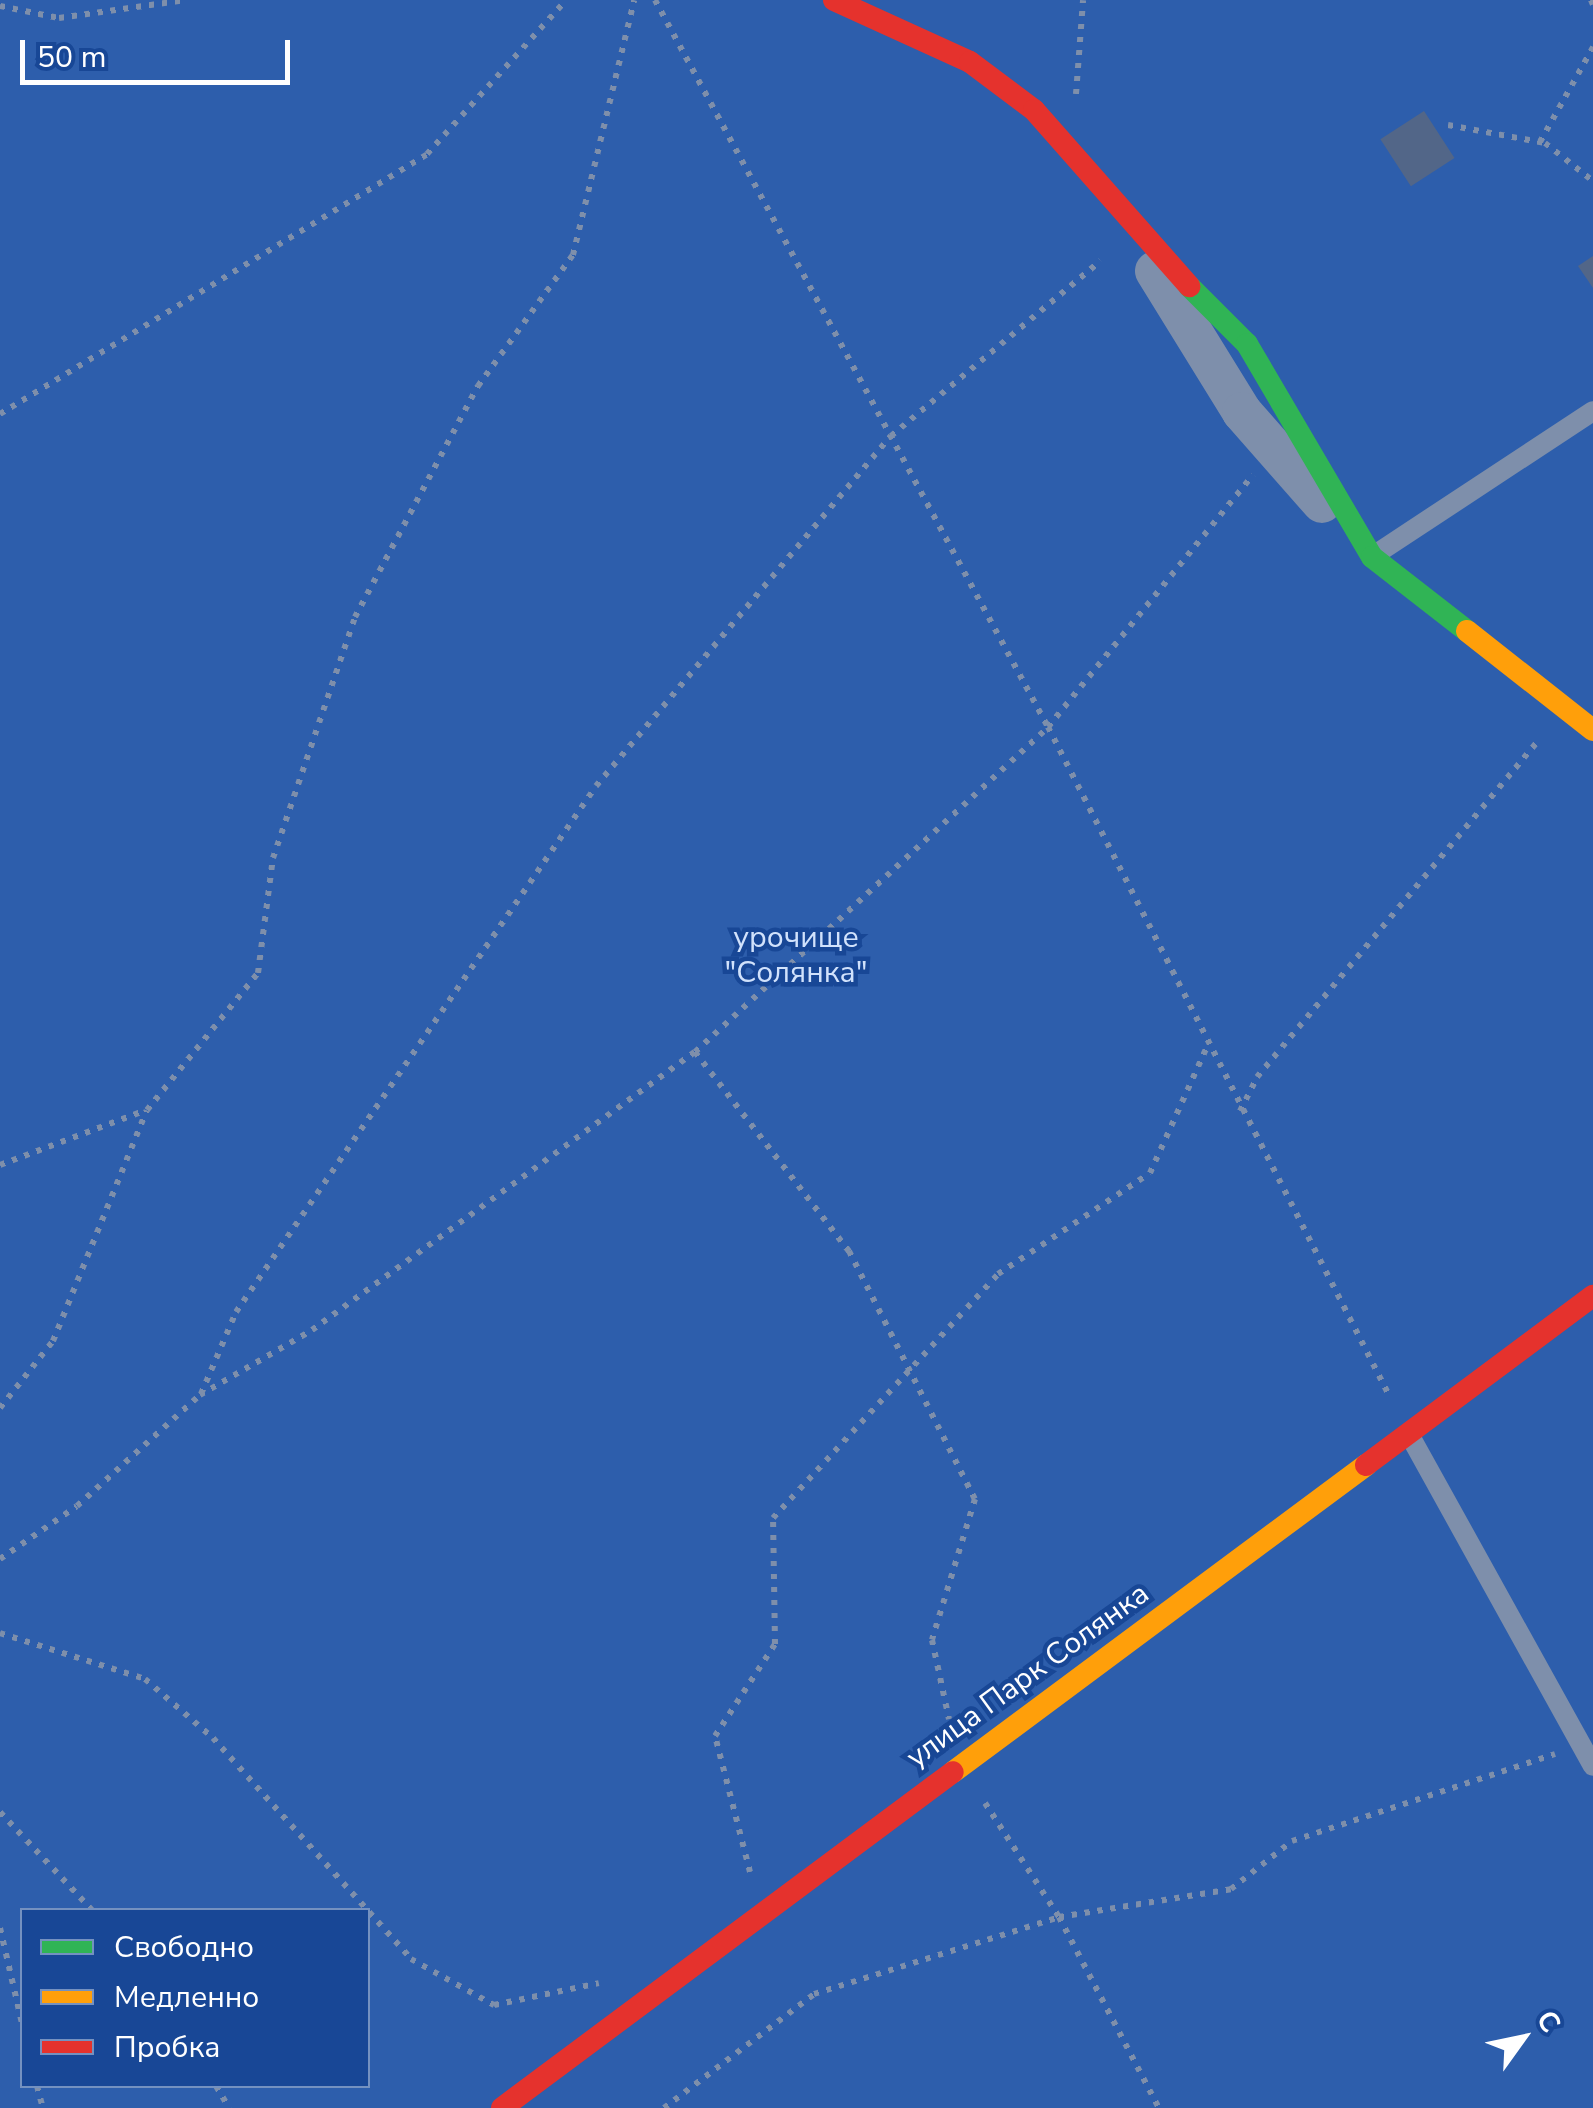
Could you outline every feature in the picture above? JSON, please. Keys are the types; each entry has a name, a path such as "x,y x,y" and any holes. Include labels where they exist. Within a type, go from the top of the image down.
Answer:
{"street":[{"path":"834,0 970,62 1034,110 1134,232 1247,344 1310,439 1362,544"},
{"path":"1134,232 1195,344 1273,451 1362,544 1562,712 1593,730"},
{"name":"улица Парк Солянка","path":"502,2108 959,1763 1593,1296"}],"lane":[{"path":"1362,544 1593,411"},
{"path":"1409,1434 1593,1766"}],"path":[{"path":"0,6 59,18 186,0"},
{"path":"0,414 427,154 566,0"},
{"path":"0,1408 52,1341 147,1110 258,972 273,858 356,616 478,386 573,254 634,0"},
{"path":"655,0 1048,727 1206,1049 1409,1434"},
{"path":"1076,108 1083,0"},
{"path":"1540,142 1593,47"},
{"path":"1448,125 1540,142 1593,181"},
{"path":"200,1395 236,1312 446,993 596,786 891,436 1134,232"},
{"path":"0,1560 77,1506 200,1395 312,1330 695,1052 1048,727 1273,451"},
{"path":"1240,1112 1258,1077 1562,712"},
{"path":"760,1912 714,1736 775,1644 773,1518 910,1361 998,1274 1150,1173 1206,1049"},
{"path":"695,1052 849,1250 910,1361 975,1499 932,1640 959,1763 1059,1917 1160,2108"},
{"path":"0,1165 147,1110"},
{"path":"0,1633 145,1679 212,1738 365,1908"},
{"path":"664,2108 814,1994 1059,1917 1231,1888 1292,1841 1582,1746"},
{"path":"0,1812 90,1908"},
{"path":"370,1913 411,1959 494,2006 590,1981 648,1997"},
{"path":"0,1928 20,2014"}],"green space":[{"name":"урочище \"Солянка\"","path":"0,0 1593,0 1593,2108 0,2108"}],"building":[{"path":"1424,111 1454,158 1411,186 1380,139"},
{"path":"1593,256 1593,288 1578,266"}],"traffic: fast":[{"path":"1189,286 1247,344 1372,557 1467,631"}],"traffic: slow":[{"path":"1467,631 1593,730"},
{"path":"953,1772 1366,1465"}],"traffic: jam":[{"path":"834,0 970,62 1034,110 1189,286"},
{"path":"1366,1465 1593,1296"},
{"path":"502,2108 953,1772"}]}
